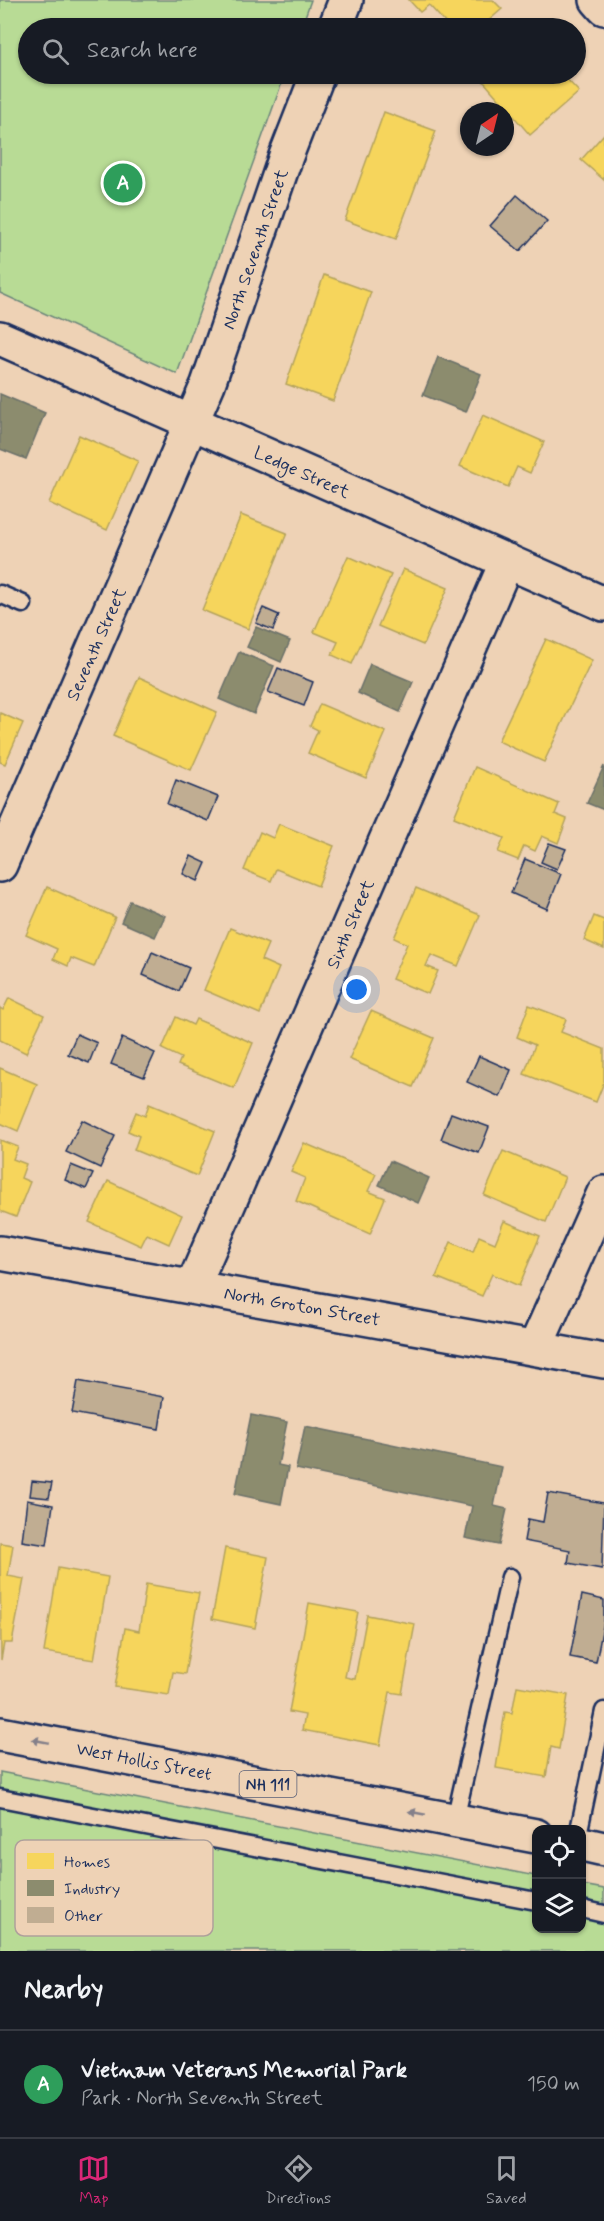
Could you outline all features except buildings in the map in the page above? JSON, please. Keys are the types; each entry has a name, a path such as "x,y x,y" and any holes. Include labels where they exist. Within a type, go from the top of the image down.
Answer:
{"street":[{"path":"339,18 346,0"},
{"path":"597,0 604,8"},
{"name":"North Seventh Street","path":"192,424 208,384 286,156 314,84"},
{"name":"Ledge Street","path":"0,338 604,604"},
{"name":"Seventh Street","path":"0,864 192,424"},
{"name":"Sixth Street","path":"193,1286 507,561"},
{"path":"535,1348 604,1193"},
{"name":"North Groton Street","path":"0,1254 193,1286 604,1360"},
{"name":"West Hollis Street","path":"0,1734 532,1835"},
{"path":"586,1845 604,1849"}],"lane":[{"path":"0,594 22,604"},
{"path":"455,1820 510,1577"},
{"path":"580,1825 604,1711"},
{"path":"0,1798 532,1900"},
{"path":"586,1910 604,1914"}],"green space":[{"path":"0,0 311,0 305,18 18,18 18,84 281,84 177,374 0,293"},
{"path":"0,1772 532,1875 532,1933 586,1933 586,1886 604,1889 604,1951 0,1951"}],"place":[{"name":"Vietnam Veterans Memorial Park","path":"123,183"}]}
